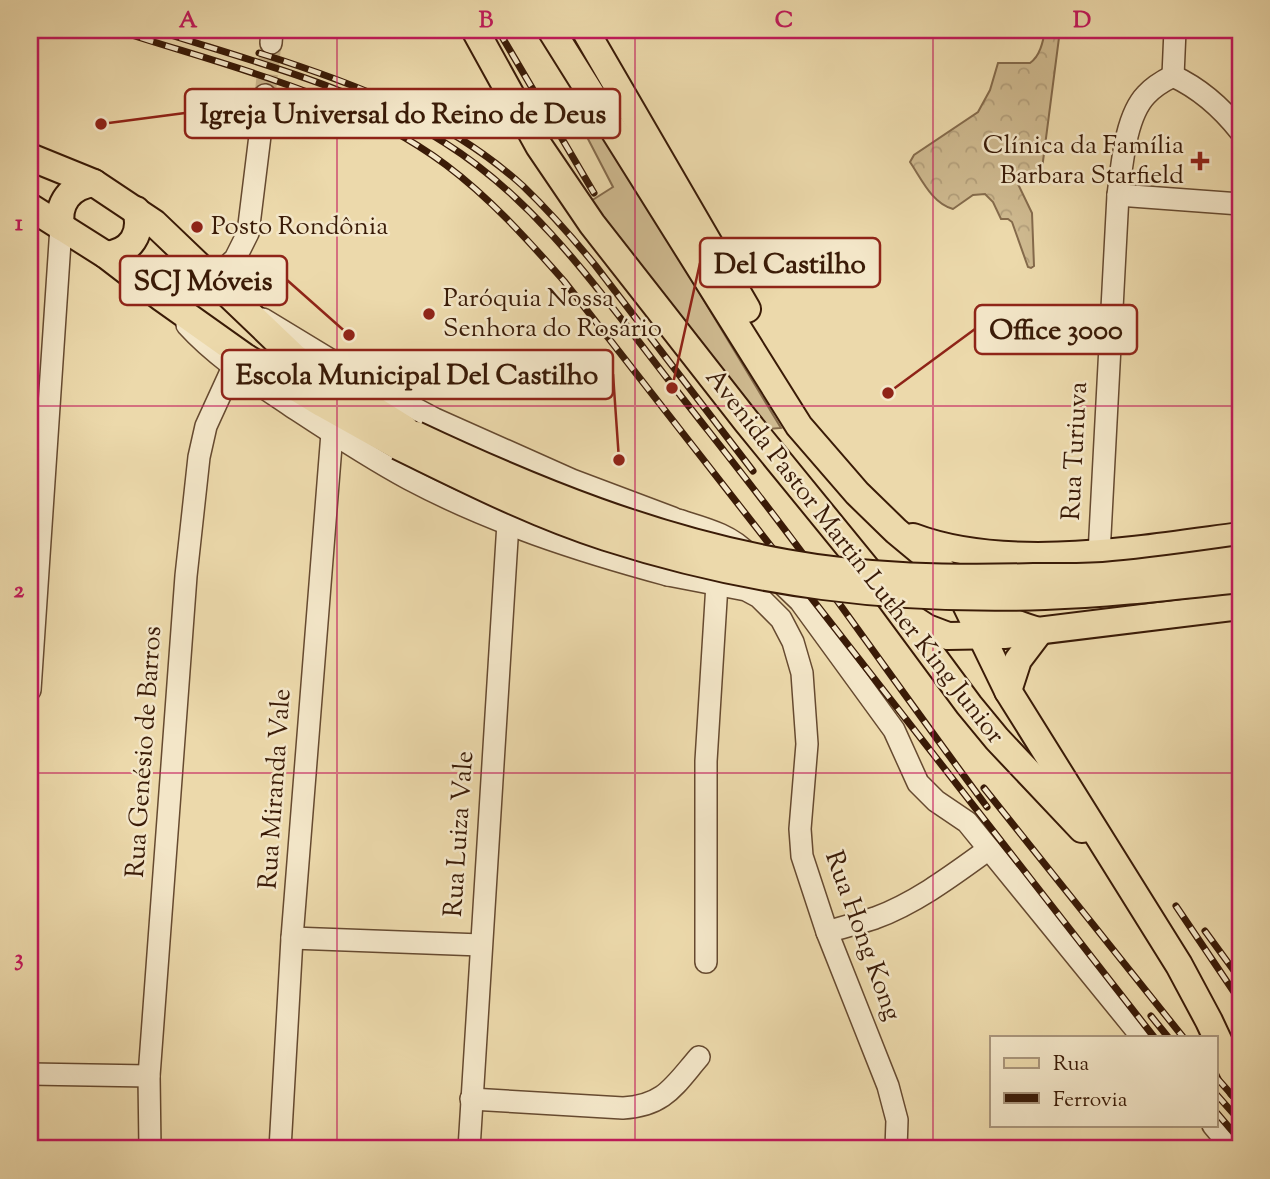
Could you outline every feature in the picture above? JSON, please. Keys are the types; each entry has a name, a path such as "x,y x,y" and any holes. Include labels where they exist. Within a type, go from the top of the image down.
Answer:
{"main road":[{"name":"Avenida Pastor Martin Luther King Junior","path":"475,30 539,146 592,224 747,422 892,600 969,705 1038,784 1113,859"},
{"name":"Avenida Pastor Martin Luther King Junior","path":"551,30 799,426 857,493 896,531 928,556 957,586 1008,691 1134,890 1215,1036"},
{"name":"Avenida Pastor Martin Luther King Junior","path":"585,30 764,340 799,426"},
{"path":"30,157 94,183 154,223 293,356 401,437 499,494 604,537 714,568 779,581 909,595 1011,597 1147,590 1240,579"},
{"path":"61,227 61,209 69,193 85,184 94,183"},
{"path":"30,207 106,255 245,356 323,404 586,509 720,550 845,571 932,578 1112,575 1240,559"},
{"path":"106,255 124,250 131,244 139,228 136,210"},
{"path":"892,600 918,600 926,597 931,587 926,571 896,531"},
{"path":"896,531 947,548 1006,555 1098,554 1240,536"},
{"path":"969,705 950,650 949,612 957,586 988,562 1006,555"},
{"path":"1006,555 993,568 988,578 989,599 999,616 1009,622 1040,631"},
{"path":"892,600 928,628 948,636 1040,631 1240,606"},
{"path":"1008,691 1018,660 1040,631"},
{"name":"Avenida Pastor Martin Luther King Junior","path":"1218,1041 1240,1087"}],"street":[{"path":"1175,30 1173,76 1212,100 1240,131"},
{"name":"Rua Turiuva","path":"1098,554 1118,195 1126,142 1144,97 1157,84 1173,76"},
{"path":"211,275 235,259 248,233 265,95"},
{"path":"1118,195 1240,204"},
{"path":"30,690 61,227"},
{"path":"162,298 206,346 332,433 409,479 508,523 603,558 668,575 746,590 755,576 753,561 747,552"},
{"path":"240,306 380,390 435,419 561,475 673,519 722,535 747,552 800,601 894,730 918,783 936,801 967,822 1141,1036"},
{"name":"Rua Genésio de Barros","path":"150,1149 149,1076 186,576 199,457 206,426 233,367"},
{"name":"Rua Miranda Vale","path":"281,1149 292,938 332,433"},
{"path":"668,575 690,556 693,546 692,538 673,519"},
{"name":"Rua Luiza Vale","path":"469,1149 508,523"},
{"path":"706,962 706,761 717,584"},
{"name":"Rua Hong Kong","path":"746,590 770,606 781,619 793,642 802,673 807,744 800,819 802,856 827,932 888,1086 897,1120 896,1149"},
{"path":"827,932 877,917 907,903 951,877 989,849"},
{"path":"292,938 481,945"},
{"path":"471,1099 643,1107 670,1092 699,1058"},
{"path":"30,1074 149,1076"},
{"path":"1214,1126 1233,1149"}],"green space":[{"path":"1045,30 1060,30 1042,169 1039,176 1023,176 1017,182 1032,213 1034,266 1031,268 1028,267 1012,222 1001,219 993,202 985,194 973,195 953,209 939,202 928,190 910,162 914,155 978,112 990,90 998,63 1030,63 1036,57"},
{"path":"582,91 665,236 781,428 768,429 591,201 613,187 587,137 592,129 578,109"}],"tunnel":[{"path":"265,95 271,43"}],"railway":[{"path":"116,30 287,84 370,119 409,140 446,165 493,205 564,281 1153,1036"},
{"path":"155,30 304,78 377,106 445,143 510,193 540,222 594,284 744,477 987,807"},
{"path":"498,30 594,193"},
{"path":"259,53 365,90 432,122 494,162 523,186 595,265 753,471"},
{"path":"984,788 1182,1036"},
{"path":"1176,906 1240,1001"},
{"path":"1205,931 1240,979"},
{"path":"1151,1016 1167,1036"},
{"path":"1218,1079 1240,1104"},
{"path":"1218,1096 1240,1121"},
{"path":"1218,1114 1240,1140"}],"place":[{"name":"Igreja Universal do Reino de Deus","path":"101,124"},
{"name":"Clínica da Família Barbara Starfield","path":"1200,161"},
{"name":"Posto Rondônia","path":"197,227"},
{"name":"Paróquia Nossa Senhora do Rosário","path":"429,314"},
{"name":"SCJ Móveis","path":"349,335"},
{"name":"Del Castilho","path":"672,388"},
{"name":"Office 3000","path":"888,393"},
{"name":"Escola Municipal Del Castilho","path":"619,460"}]}
